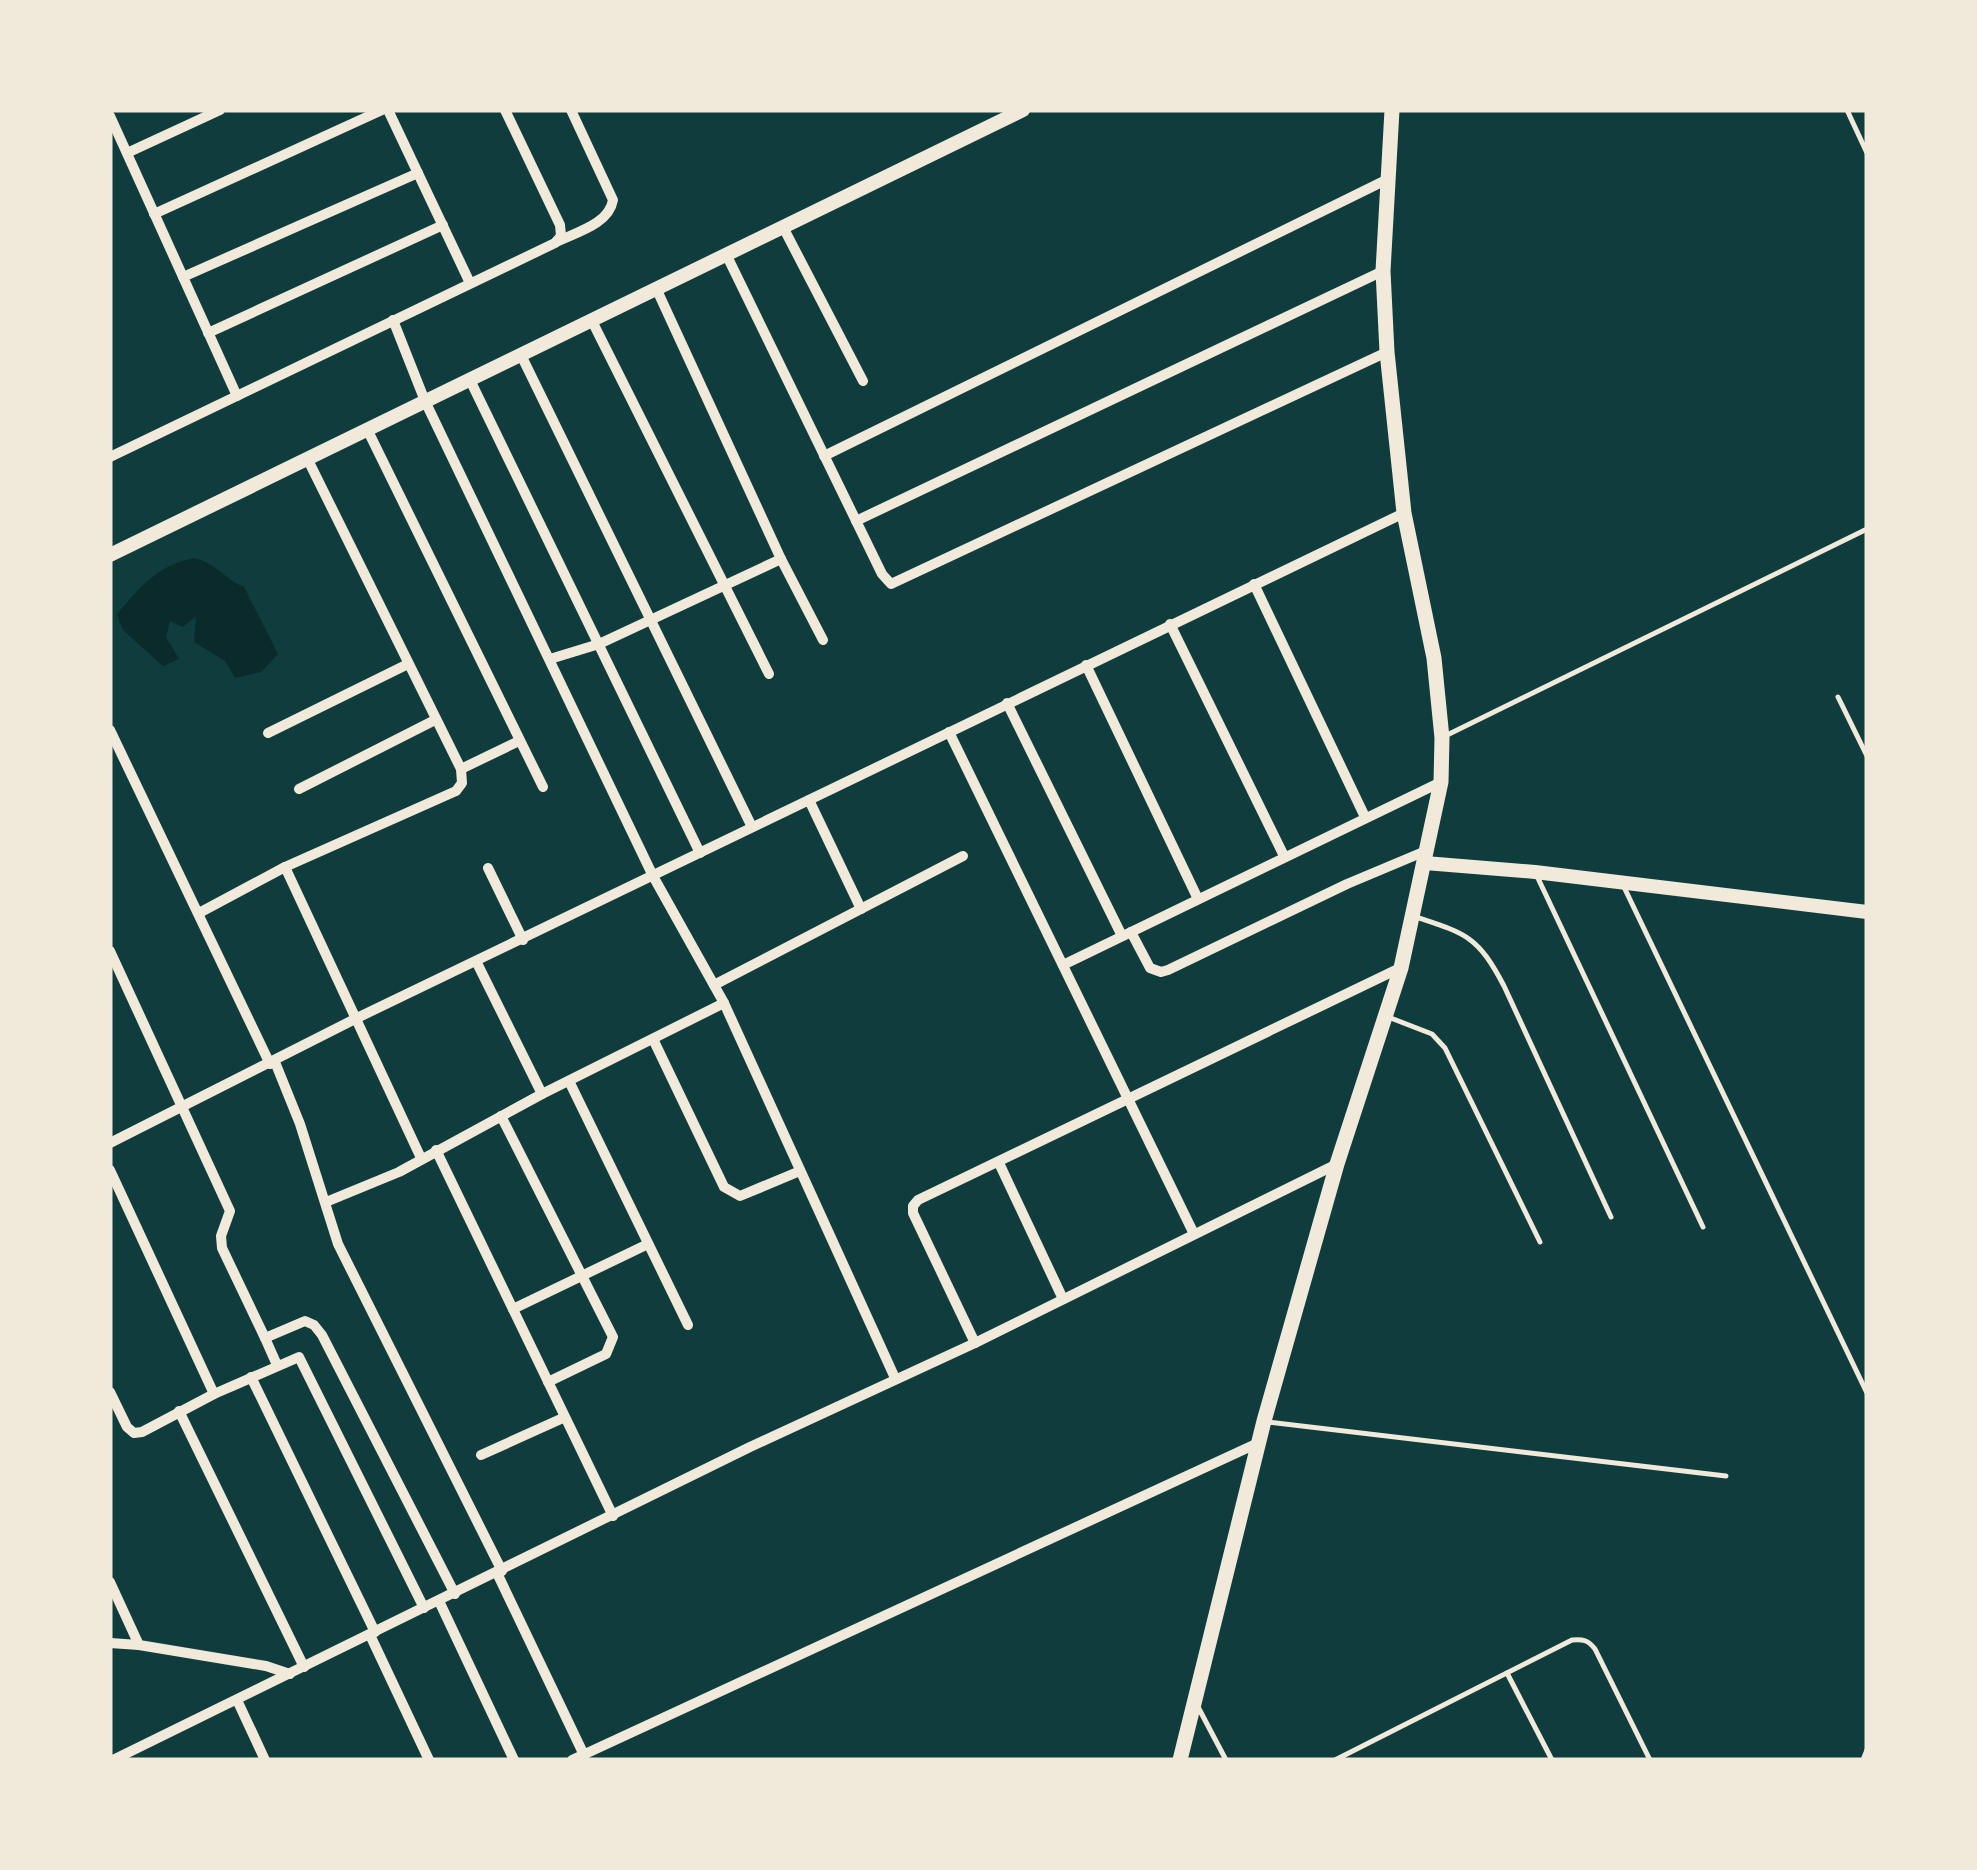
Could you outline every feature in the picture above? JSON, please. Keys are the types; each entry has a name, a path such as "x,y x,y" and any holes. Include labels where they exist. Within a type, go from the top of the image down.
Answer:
{"main road":[{"path":"1180,1760 1258,1442 1338,1164 1401,968 1441,782 1442,738 1434,658 1404,514 1386,352 1383,271 1392,110"}],"street":[{"path":"127,152 220,110"},
{"path":"154,214 385,110 470,283"},
{"path":"505,110 560,225 561,236 555,243"},
{"path":"110,457 602,220 611,212 614,200 571,110"},
{"path":"110,555 1023,110"},
{"path":"111,112 237,396"},
{"path":"183,277 418,172"},
{"path":"824,456 1388,179"},
{"path":"208,333 443,225"},
{"path":"783,226 863,381"},
{"path":"726,254 886,581 896,584 1386,352"},
{"path":"856,520 1383,271"},
{"path":"656,288 781,559 823,640"},
{"path":"591,319 770,674"},
{"path":"393,320 425,402 653,876 724,1004 895,1378"},
{"path":"520,355 752,827"},
{"path":"470,380 700,853"},
{"path":"367,429 543,787"},
{"path":"198,913 285,867 456,790 462,783 461,769 307,458"},
{"path":"110,1143 357,1018 1404,514"},
{"path":"550,660 599,644 781,559"},
{"path":"1254,584 1365,817"},
{"path":"1170,624 1284,856"},
{"path":"268,733 408,664"},
{"path":"1086,665 1198,899"},
{"path":"1008,703 1126,934 1150,968 1161,972 1347,884 1427,856 1867,912"},
{"path":"299,789 435,720"},
{"path":"110,730 273,1063 338,1244 584,1754"},
{"path":"949,732 1194,1234"},
{"path":"461,769 520,741"},
{"path":"1063,965 1441,782"},
{"path":"809,800 861,909"},
{"path":"714,986 963,856"},
{"path":"285,867 421,1158"},
{"path":"488,868 523,940"},
{"path":"110,952 230,1210 221,1236 222,1248 277,1364"},
{"path":"477,963 542,1094"},
{"path":"974,1342 913,1214 918,1200 1401,968"},
{"path":"326,1202 374,1184 542,1094 724,1004"},
{"path":"653,1039 724,1187 731,1194 740,1196 800,1171"},
{"path":"569,1081 688,1326"},
{"path":"501,1116 613,1336 606,1354 548,1382"},
{"path":"436,1150 613,1516"},
{"path":"999,1163 1064,1298"},
{"path":"110,1750 113,1760 141,1747 1338,1164"},
{"path":"110,1170 214,1394"},
{"path":"512,1309 648,1244"},
{"path":"265,1338 305,1320 314,1324 455,1594"},
{"path":"110,1392 127,1427 134,1433 277,1364 300,1357 424,1608"},
{"path":"251,1377 429,1760"},
{"path":"179,1411 304,1667"},
{"path":"481,1455 563,1418"},
{"path":"572,1760 1258,1442"},
{"path":"110,1582 139,1645"},
{"path":"438,1602 514,1760"},
{"path":"110,1643 266,1666 290,1674"},
{"path":"238,1700 265,1760"},
{"path":"141,1747 147,1760"}],"lane":[{"path":"1847,110 1867,152"},
{"path":"1442,738 1867,529"},
{"path":"1838,697 1867,756"},
{"path":"1535,872 1703,1227"},
{"path":"1622,882 1867,1392"},
{"path":"1414,916 1462,932 1484,952 1504,986 1611,1217"},
{"path":"1386,1016 1432,1034 1444,1048 1540,1242"},
{"path":"1264,1421 1726,1476"},
{"path":"1335,1760 1572,1640 1590,1642 1650,1760"},
{"path":"1507,1673 1552,1760"},
{"path":"1195,1703 1226,1760"},
{"path":"1862,1760 1867,1750"}],"water":[{"path":"193,558 208,563 244,587 278,654 261,672 235,678 225,661 194,642 196,616 183,627 170,621 166,637 179,659 163,666 123,630 117,614 142,587 169,566"}]}
